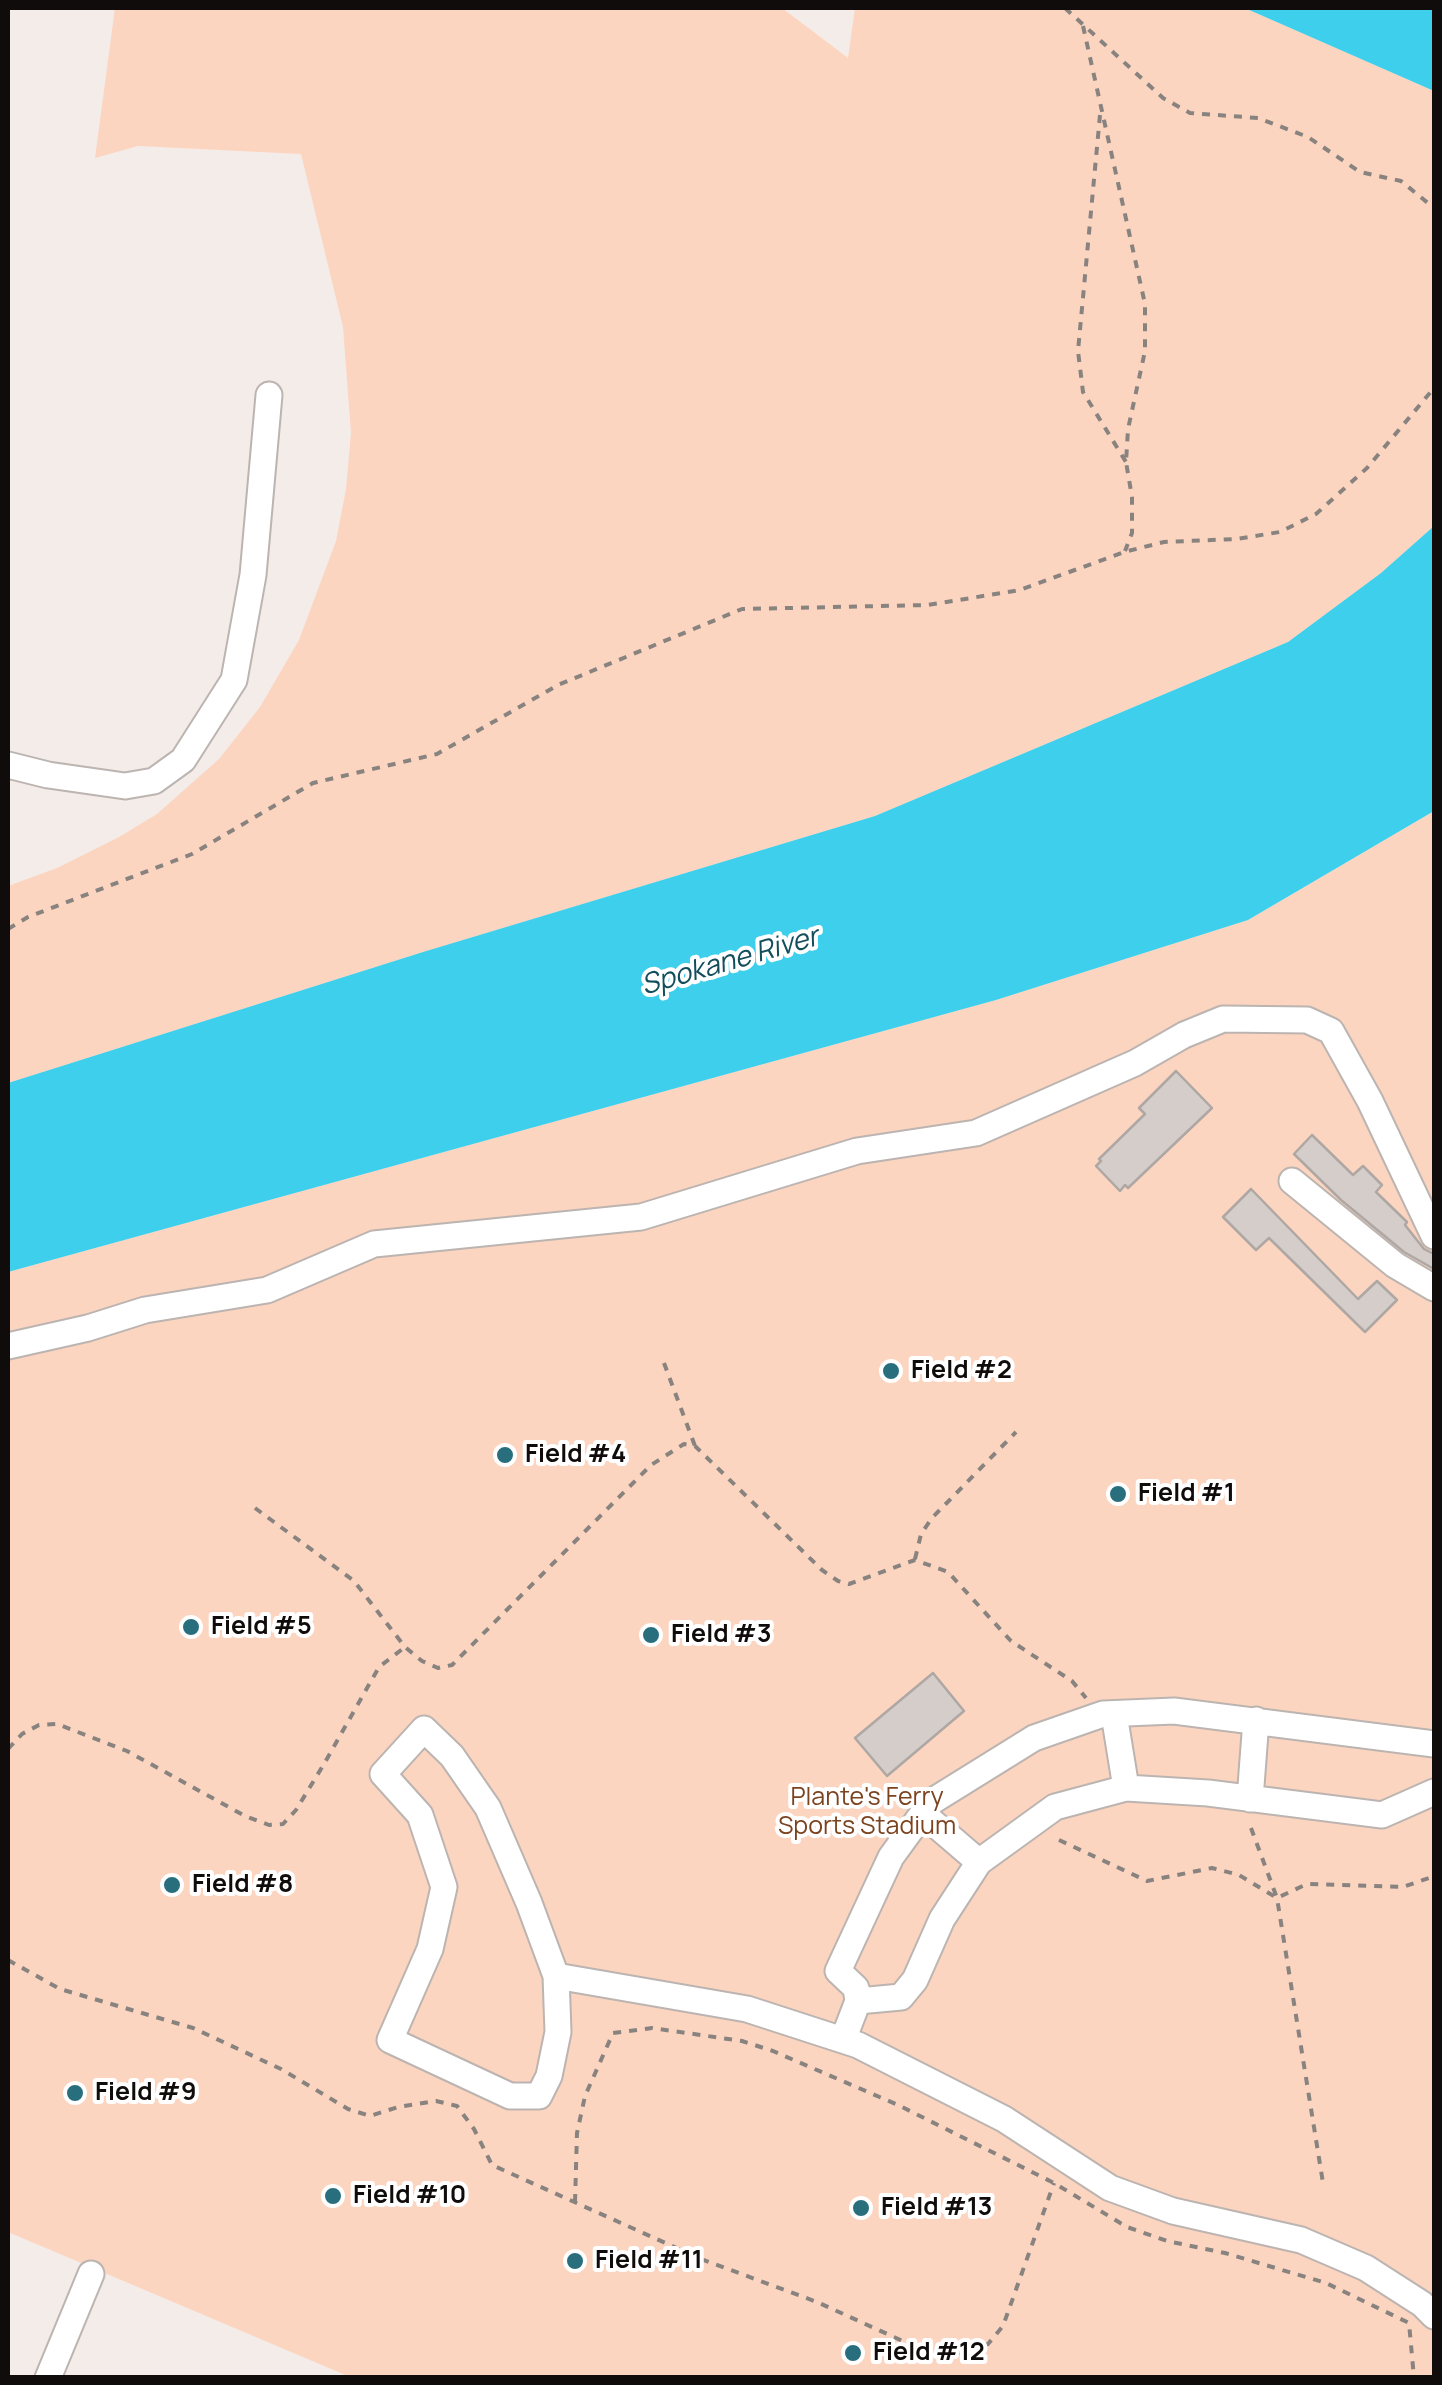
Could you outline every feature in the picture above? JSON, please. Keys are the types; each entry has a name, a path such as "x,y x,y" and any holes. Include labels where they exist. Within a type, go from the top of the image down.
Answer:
{"street":[{"path":"8,765 125,786 154,781 183,760 234,680 253,575 269,395"},
{"path":"8,1346 144,1310 267,1290 374,1244 641,1216 856,1151 976,1133 1136,1063 1184,1035 1222,1019 1307,1020 1331,1031 1370,1101 1434,1236"},
{"path":"1292,1181 1394,1265 1434,1288"},
{"path":"843,2040 858,2001 856,1988 838,1971 891,1857 930,1802 1034,1738 1103,1716 1174,1711 1434,1744"},
{"path":"1103,1716 1126,1788"},
{"path":"1250,1800 1256,1720"},
{"path":"424,1729 452,1756 488,1808 530,1903 556,1976 558,2032 549,2076 540,2096 510,2096 390,2040 430,1949 444,1887 420,1815 383,1774 424,1729"},
{"path":"858,2001 901,1996 916,1980 942,1920 979,1862 1056,1808 1126,1788 1208,1793 1382,1815 1434,1792"},
{"path":"923,1814 979,1862"},
{"path":"556,1976 747,2010 843,2040 960,2094 1110,2188 1173,2211 1301,2240 1378,2276 1434,2316"},
{"path":"48,2378 92,2274"}],"path":[{"path":"1065,8 1164,98 1190,112 1258,118 1308,137 1360,172 1401,181 1434,208"},
{"path":"1083,26 1144,304 1145,351 1128,429 1126,462 1132,497 1132,533 1124,552"},
{"path":"1100,111 1078,352 1083,392 1126,462"},
{"path":"8,929 28,917 192,854 312,783 437,754 558,686 742,609 928,605 1020,590 1124,552 1164,542 1236,539 1280,532 1316,514 1366,468 1434,388"},
{"path":"664,1363 694,1446 822,1570 848,1584 915,1560 948,1572 1010,1642 1072,1681 1103,1716"},
{"path":"915,1560 922,1534 932,1518 1016,1432"},
{"path":"256,1508 354,1581 405,1647 422,1662 438,1668 452,1665 651,1465 684,1444 694,1446"},
{"path":"8,1750 22,1734 39,1725 57,1724 128,1751 245,1816 270,1825 282,1824 296,1810 378,1667 405,1647"},
{"path":"1251,1828 1277,1898 1323,2183"},
{"path":"1060,1840 1147,1880 1212,1868 1239,1875 1277,1898"},
{"path":"1277,1898 1308,1884 1402,1887 1434,1873"},
{"path":"8,1960 60,1989 193,2028 281,2069 348,2109 370,2116 436,2101 457,2106 492,2165 701,2260 817,2302 929,2354 958,2353 988,2344 1003,2326 1054,2183"},
{"path":"575,2202 577,2133 585,2096 613,2033 652,2028 742,2041 898,2105 1054,2183 1127,2227 1168,2242 1225,2253 1326,2284 1408,2322 1414,2378"}],"green space":[{"path":"115,8 782,8 848,58 855,8 1245,8 1434,91 1434,526 1381,573 1288,642 875,816 423,952 8,1083 8,886 57,868 119,837 157,814 219,759 260,707 299,640 336,541 346,489 351,433 343,327 301,154 138,146 95,158"},
{"name":"Plante's Ferry Sports Stadium","path":"1434,811 1434,2377 350,2377 8,2232 8,1272 996,1000 1248,920"}],"water":[{"path":"1434,8 1434,91 1247,9"},
{"name":"Spokane River","path":"1434,526 1434,811 1248,920 996,1000 8,1272 8,1083 423,952 875,816 1288,642 1381,573"}],"building":[{"path":"1176,1071 1212,1108 1128,1188 1125,1185 1120,1191 1096,1166 1099,1159 1145,1114 1139,1108"},
{"path":"1312,1135 1353,1175 1363,1166 1382,1185 1376,1192 1407,1222 1405,1225 1424,1249 1434,1254 1434,1269 1404,1252 1341,1200 1294,1154"},
{"path":"1251,1189 1358,1299 1377,1281 1397,1300 1365,1332 1269,1238 1256,1250 1223,1217"},
{"path":"933,1673 964,1711 887,1776 855,1738"}],"place":[{"name":"Field #2","path":"891,1371"},
{"name":"Field #4","path":"505,1455"},
{"name":"Field #1","path":"1118,1494"},
{"name":"Field #5","path":"191,1627"},
{"name":"Field #3","path":"651,1635"},
{"name":"Field #8","path":"172,1885"},
{"name":"Field #9","path":"75,2093"},
{"name":"Field #10","path":"333,2196"},
{"name":"Field #13","path":"861,2208"},
{"name":"Field #11","path":"575,2261"},
{"name":"Field #12","path":"853,2353"}]}
